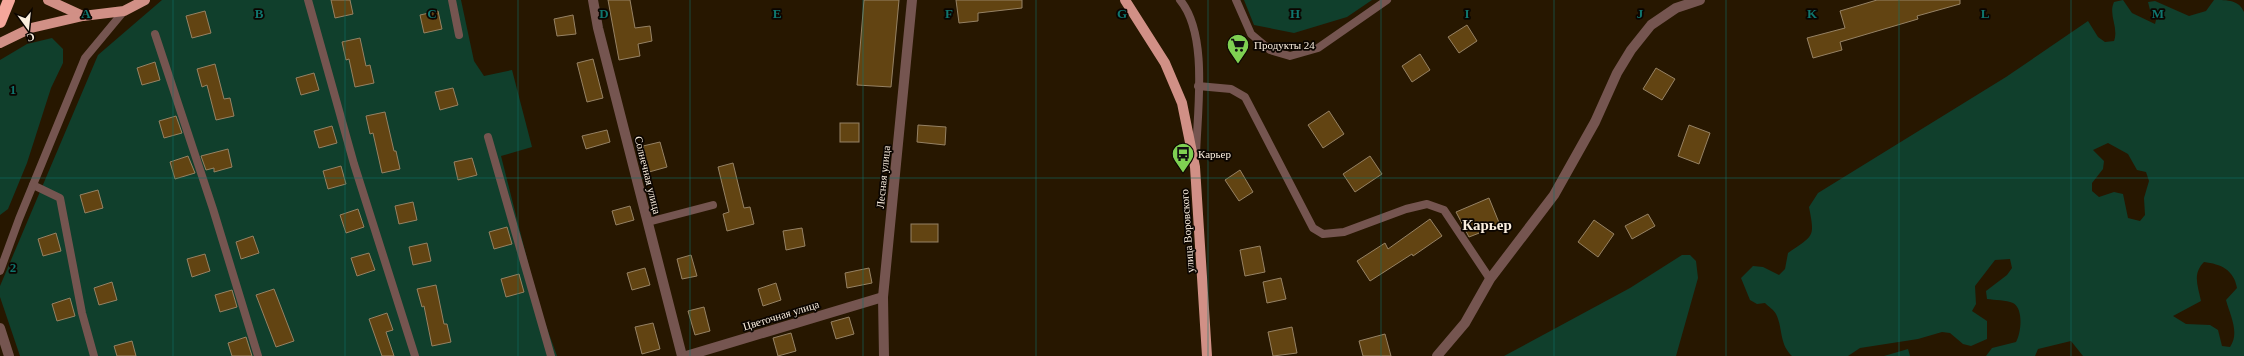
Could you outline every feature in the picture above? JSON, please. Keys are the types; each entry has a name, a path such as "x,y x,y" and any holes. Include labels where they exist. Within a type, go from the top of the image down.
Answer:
{"highway":[{"path":"2,16 9,0"}],"main road":[{"path":"48,0 83,16"},
{"path":"0,43 31,28 83,16 124,11 145,0"},
{"name":"улица Воровского","path":"1125,0 1168,70 1182,103 1195,167 1207,356"}],"street":[{"name":"Солнечная улица","path":"593,0 598,28 682,356"},
{"name":"Лесная улица","path":"884,356 882,297 912,0"},
{"path":"1437,356 1465,323 1490,279 1554,195 1595,122 1616,74 1631,50 1651,25 1676,8 1700,0"},
{"name":"Цветочная улица","path":"686,356 882,297"},
{"path":"0,328 8,356"}],"lane":[{"path":"308,0 354,164 415,356"},
{"path":"452,0 460,35"},
{"path":"1180,0 1189,10 1199,52 1195,167"},
{"path":"1236,0 1251,34 1270,50 1290,56 1318,48 1387,0"},
{"path":"0,271 32,185 86,58 124,11"},
{"path":"155,34 258,356"},
{"path":"1198,86 1231,89 1245,96 1314,228 1323,234 1344,232 1406,209 1428,204 1444,210 1490,279"},
{"path":"488,137 551,356"},
{"path":"32,185 60,198 77,292 94,356"},
{"path":"648,222 713,205"}],"green space":[{"path":"162,0 461,0 474,61 484,76 512,70 532,147 501,156 539,306 557,356 20,356 0,297 0,286 98,55"},
{"path":"1244,0 1372,0 1347,17 1294,33 1254,25"},
{"path":"2123,0 2132,13 2155,24 2157,16 2150,10 2148,2 2155,1 2189,16 2206,11 2214,0 2236,3 2244,12 2244,356 2083,356 2071,341 2038,349 2035,356 1986,356 1992,348 2016,342 2018,338 2020,327 2019,310 2013,303 1987,299 1986,291 2007,275 2012,268 2010,259 1995,260 1975,286 1976,304 1972,311 1987,321 1987,339 1971,346 1963,344 1950,333 1942,332 1918,339 1860,348 1848,356 1792,356 1783,341 1778,319 1775,313 1765,303 1757,304 1750,300 1741,278 1753,266 1763,267 1779,275 1785,269 1788,253 1808,239 1810,235 1812,225 1809,207 1818,193 2006,77 2088,21 2098,37 2105,42 2114,41 2115,31 2112,7 2114,2","holes":["2108,143 2128,154 2137,170 2146,172 2149,181 2144,198 2145,215 2140,221 2128,218 2123,194 2114,192 2099,197 2092,191 2092,183 2103,169 2104,161 2093,150","2204,262 2216,264 2230,272 2237,288 2226,300 2234,330 2233,342 2230,347 2222,346 2218,330 2210,325 2186,324 2173,316 2201,301 2197,285 2197,276 2198,271"]},
{"path":"52,38 63,49 63,63 51,88 27,163 8,209 0,215 0,60 27,44"},
{"path":"1682,255 1690,255 1696,261 1698,278 1676,356 1504,356 1630,288"},
{"path":"1908,349 1910,356 1884,356"}],"building":[{"path":"331,0 350,0 353,14 335,18"},
{"path":"608,0 630,0 635,28 650,26 652,41 638,44 640,56 619,60"},
{"path":"864,0 899,0 891,87 857,85"},
{"path":"956,0 1022,0 1022,8 978,13 978,21 959,23"},
{"path":"1877,0 1960,0 1960,4 1917,16 1918,19 1840,42 1842,50 1813,58 1807,38 1845,28 1840,11"},
{"path":"205,11 211,33 192,38 186,16"},
{"path":"438,11 442,29 424,33 420,15"},
{"path":"573,15 576,34 557,36 554,19"},
{"path":"1467,25 1477,41 1459,53 1448,37"},
{"path":"360,38 366,66 370,65 374,83 355,87 349,59 346,60 342,42"},
{"path":"1420,54 1430,70 1412,82 1402,66"},
{"path":"593,59 603,98 587,102 577,63"},
{"path":"155,62 160,80 142,85 137,68"},
{"path":"215,64 224,99 230,98 234,116 216,120 207,85 202,87 197,69"},
{"path":"1656,68 1675,79 1662,100 1643,89"},
{"path":"314,73 319,90 301,95 296,78"},
{"path":"453,88 458,105 440,110 435,92"},
{"path":"1329,111 1344,134 1323,148 1308,125"},
{"path":"385,112 394,151 396,151 400,169 382,173 373,133 370,134 366,116"},
{"path":"176,116 182,133 164,138 159,121"},
{"path":"840,123 859,123 859,142 840,142"},
{"path":"918,125 946,127 945,145 917,142"},
{"path":"1689,125 1710,133 1699,164 1678,156"},
{"path":"332,126 337,143 319,148 314,131"},
{"path":"607,130 610,142 586,149 582,136"},
{"path":"660,142 667,167 649,172 643,146"},
{"path":"228,149 232,167 214,172 214,168 206,170 201,156"},
{"path":"188,156 195,173 175,179 170,162"},
{"path":"1370,156 1382,174 1355,192 1343,174"},
{"path":"472,158 477,175 458,180 454,162"},
{"path":"733,163 744,208 750,207 754,224 727,231 723,214 729,212 718,167"},
{"path":"341,166 346,184 328,189 323,171"},
{"path":"1240,170 1253,192 1239,201 1225,180"},
{"path":"98,190 103,208 85,213 80,195"},
{"path":"1489,198 1500,225 1469,237 1456,212"},
{"path":"413,202 417,220 399,224 395,206"},
{"path":"630,206 634,220 616,225 612,211"},
{"path":"358,209 364,227 346,233 340,215"},
{"path":"1648,214 1655,226 1632,239 1625,226"},
{"path":"1430,219 1442,236 1413,256 1412,254 1370,281 1357,261 1385,243 1388,249"},
{"path":"1594,220 1614,234 1598,257 1578,242"},
{"path":"911,224 938,224 938,242 911,242"},
{"path":"507,227 512,244 494,249 489,232"},
{"path":"802,228 805,246 786,250 783,231"},
{"path":"56,233 61,251 43,256 38,239"},
{"path":"253,236 259,253 241,259 236,242"},
{"path":"427,243 431,261 413,265 409,247"},
{"path":"1260,246 1265,272 1245,276 1240,250"},
{"path":"369,253 375,270 357,276 351,258"},
{"path":"205,254 210,271 192,277 187,259"},
{"path":"691,255 697,276 682,279 677,259"},
{"path":"645,268 650,285 632,290 627,273"},
{"path":"869,268 872,283 847,288 845,273"},
{"path":"519,274 524,292 506,297 501,279"},
{"path":"1281,278 1286,299 1267,303 1263,282"},
{"path":"112,282 117,300 99,305 94,288"},
{"path":"776,283 781,300 763,306 758,289"},
{"path":"436,285 444,324 447,324 451,342 432,346 424,306 422,307 417,289"},
{"path":"274,289 294,341 276,347 256,295"},
{"path":"232,290 237,307 220,312 215,295"},
{"path":"70,298 75,316 57,321 52,304"},
{"path":"704,307 710,331 695,335 688,311"},
{"path":"387,313 393,330 386,332 394,356 382,356 369,319"},
{"path":"849,317 854,334 836,339 831,322"},
{"path":"653,323 660,349 642,354 635,327"},
{"path":"1292,327 1297,353 1273,356 1268,332"},
{"path":"791,333 796,351 778,356 773,338"},
{"path":"1385,334 1391,356 1363,356 1359,341"},
{"path":"246,337 252,356 232,356 228,343"},
{"path":"132,341 136,356 117,356 114,346"}],"place":[{"name":"Продукты 24","path":"1238,64"},
{"name":"Карьер","path":"1183,174"}],"district":[{"name":"Карьер","path":"1487,225"}]}
